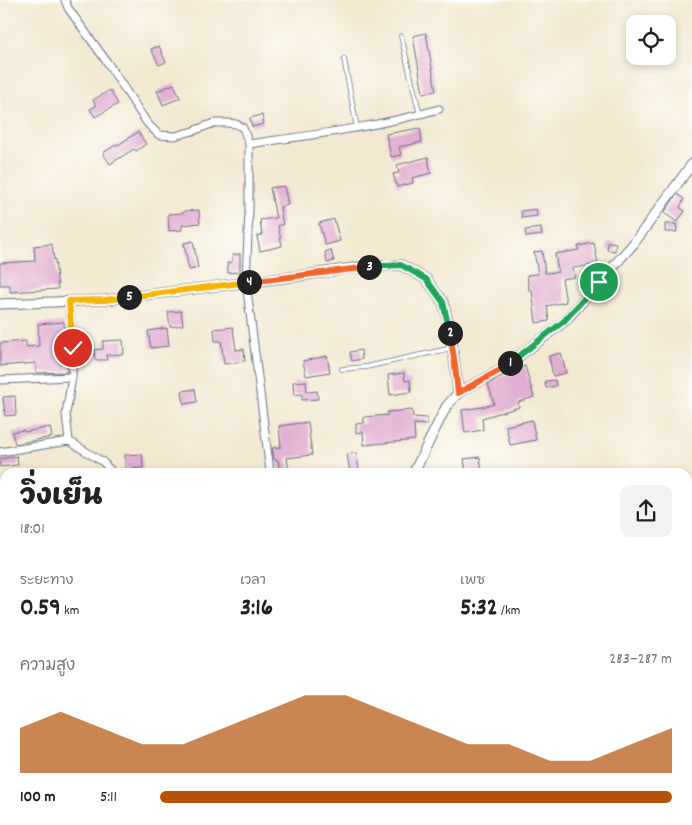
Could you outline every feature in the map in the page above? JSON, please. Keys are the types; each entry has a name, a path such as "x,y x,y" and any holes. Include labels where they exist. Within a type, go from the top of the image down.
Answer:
{"street":[{"path":"65,0 68,8 147,122 159,135 175,136 214,123 236,124 243,128 249,144 246,282 269,468"},
{"path":"249,144 356,128 439,109"},
{"path":"416,468 446,407 458,393 504,368 564,321 634,243 692,164"},
{"path":"0,304 105,300 360,267 401,265 426,279 443,302 450,329 458,393"},
{"path":"69,301 73,348 72,377 66,414 69,442"},
{"path":"0,380 72,377"},
{"path":"0,452 69,442 103,462 108,468"}],"lane":[{"path":"401,36 420,114"},
{"path":"344,59 356,128"},
{"path":"342,369 366,367 453,348"}],"building":[{"path":"426,33 436,91 423,93 413,36"},
{"path":"159,46 166,62 159,65 151,49"},
{"path":"174,84 180,98 163,105 157,91"},
{"path":"110,90 118,104 95,117 90,109 96,106 93,100"},
{"path":"262,115 264,124 252,127 250,118"},
{"path":"420,128 422,142 399,147 401,155 391,157 386,134"},
{"path":"138,132 146,144 110,164 103,153"},
{"path":"428,157 431,173 412,178 413,183 397,187 393,174 399,173 397,165"},
{"path":"284,186 288,205 280,207 283,225 278,225 282,246 260,251 257,236 262,235 260,220 276,218 270,188"},
{"path":"677,194 684,199 680,208 685,211 677,222 664,213"},
{"path":"536,209 537,216 522,218 521,211"},
{"path":"199,210 200,223 182,225 182,230 169,231 168,214"},
{"path":"334,219 340,241 325,245 319,223"},
{"path":"665,224 676,224 677,232 665,232"},
{"path":"541,228 542,235 526,237 525,230"},
{"path":"193,241 198,268 189,270 184,243"},
{"path":"608,242 616,243 615,251 607,250"},
{"path":"594,243 598,264 573,268 575,277 562,279 566,302 547,306 549,321 536,323 532,290 529,290 527,275 538,274 534,252 542,251 545,273 558,272 555,254 579,250 578,246"},
{"path":"52,244 58,289 10,292 10,285 0,285 0,263 35,261 34,246"},
{"path":"331,250 334,261 327,263 325,252"},
{"path":"240,254 240,272 228,273 227,263 232,262 232,255"},
{"path":"181,311 183,325 170,327 168,312"},
{"path":"64,322 67,372 36,373 36,363 0,366 0,343 26,341 26,347 39,346 38,324"},
{"path":"233,327 236,350 244,349 245,361 224,364 221,341 215,341 214,329"},
{"path":"167,328 169,346 151,348 148,331"},
{"path":"123,340 124,354 106,355 107,360 95,360 94,350 103,349 103,341"},
{"path":"361,350 362,359 352,361 350,352"},
{"path":"561,353 566,373 553,376 549,356"},
{"path":"327,356 330,372 306,376 303,361"},
{"path":"525,366 534,397 518,402 519,407 482,418 483,430 465,433 462,410 494,404 488,384 502,376 511,374 513,369"},
{"path":"404,373 405,381 410,380 411,392 390,395 388,375"},
{"path":"555,380 556,386 546,388 545,381"},
{"path":"306,381 307,392 317,391 318,399 302,400 302,394 294,395 293,382"},
{"path":"195,389 197,402 184,404 182,391"},
{"path":"15,396 16,415 5,416 3,397"},
{"path":"412,410 413,417 427,418 427,425 414,424 415,440 364,445 363,432 356,433 356,424 364,423 364,417 388,415 387,412"},
{"path":"532,420 536,440 510,445 506,426"},
{"path":"308,422 312,455 287,458 288,468 279,468 278,460 274,460 272,448 281,447 279,426"},
{"path":"50,427 52,437 15,444 12,432 24,430 25,432"},
{"path":"357,453 359,468 349,468 347,454"},
{"path":"142,454 143,468 125,468 125,455"},
{"path":"17,456 18,465 0,467 0,459"},
{"path":"480,457 481,468 465,468 464,459"}],"route":[{"path":"73,348 69,301 105,300 360,267 401,265 426,279 443,302 450,329 458,393 504,368 564,321 599,282"}]}
